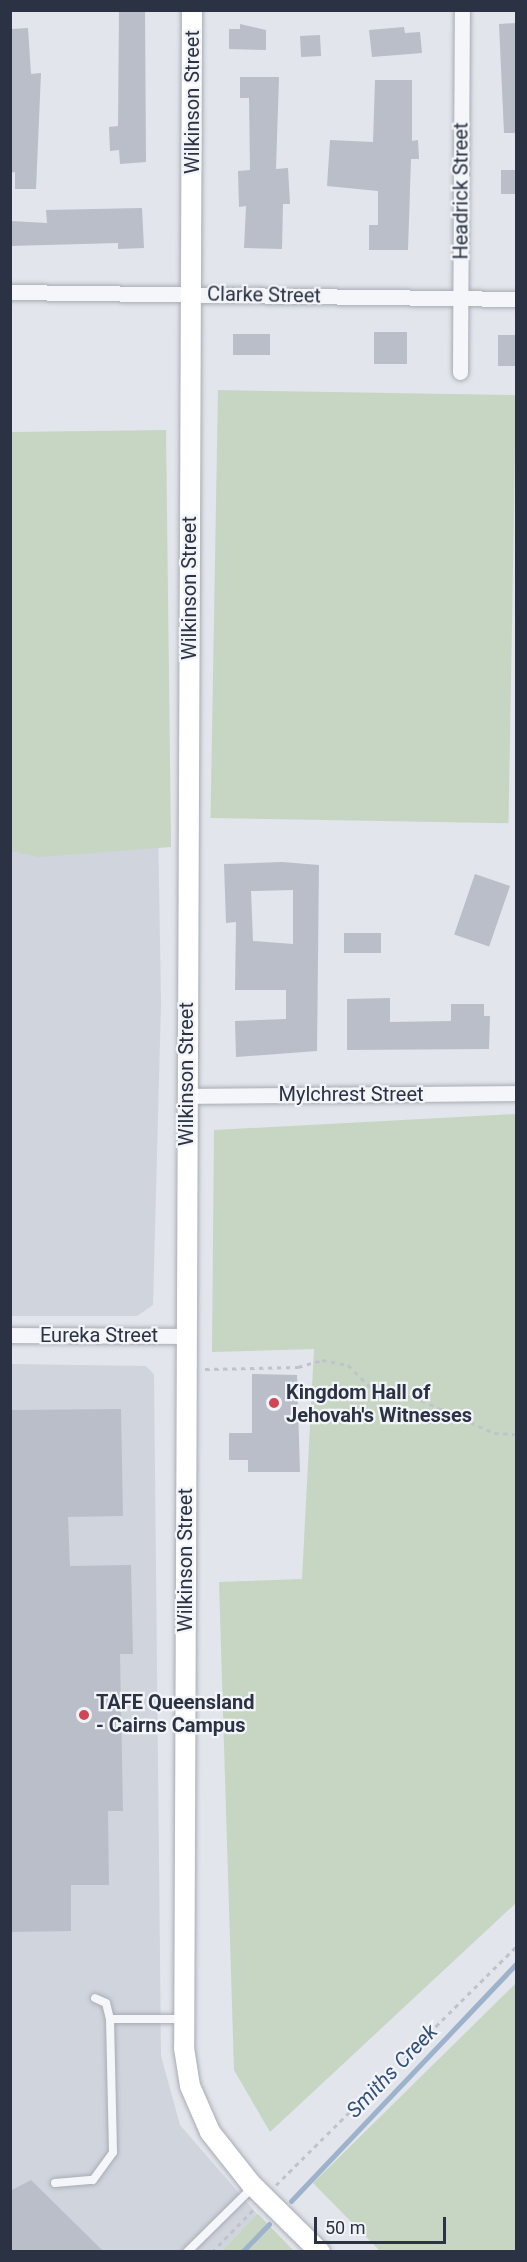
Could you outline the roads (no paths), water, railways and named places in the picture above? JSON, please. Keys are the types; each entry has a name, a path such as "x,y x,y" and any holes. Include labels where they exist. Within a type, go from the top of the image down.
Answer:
{"street":[{"name":"Wilkinson Street","path":"192,10 182,2019 190,2086 210,2132 259,2192 320,2252"},
{"name":"Headrick Street","path":"460,372 462,10"},
{"name":"Clarke Street","path":"10,291 516,299"},
{"name":"Mylchrest Street","path":"185,1096 516,1093"},
{"name":"Eureka Street","path":"10,1335 186,1336"}],"lane":[{"path":"55,2183 93,2180 112,2158 110,2019 106,2003 95,1998"},
{"path":"110,2019 182,2019"},
{"path":"187,2252 259,2192"}],"waterway":[{"name":"Smiths Creek","path":"291,2201 516,1964"},
{"name":"Smiths Creek","path":"242,2252 269,2224"}],"place":[{"name":"Kingdom Hall of Jehovah's Witnesses","path":"274,1403"},
{"name":"TAFE Queensland - Cairns Campus","path":"84,1715"}]}
